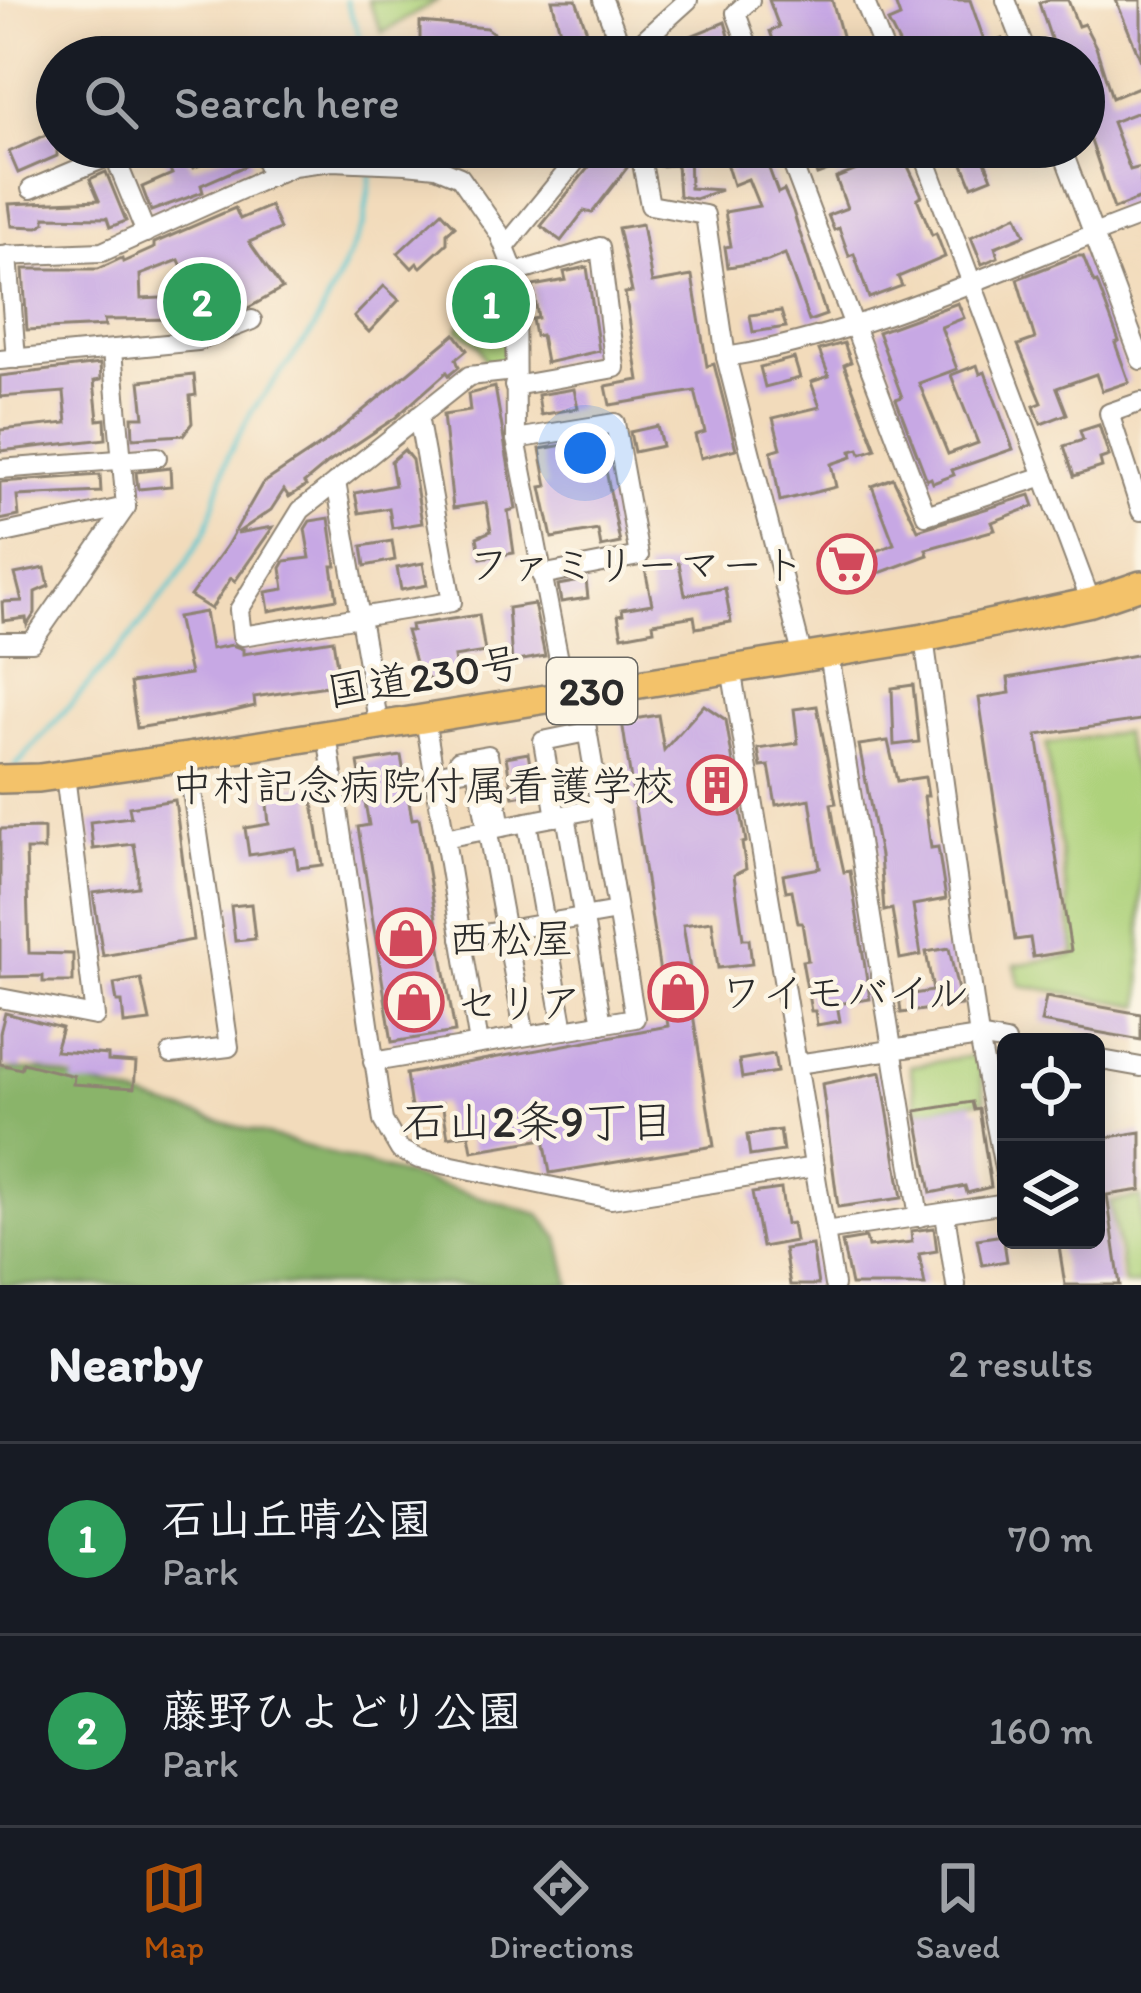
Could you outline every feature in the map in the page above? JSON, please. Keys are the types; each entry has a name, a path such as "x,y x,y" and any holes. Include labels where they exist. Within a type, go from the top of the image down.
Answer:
{"highway":[{"name":"国道230号","path":"0,779 52,777 188,757 924,638 1091,602 1141,585"}],"street":[{"path":"603,0 617,36"},
{"path":"648,36 688,0"},
{"path":"744,36 736,13 750,0"},
{"path":"865,0 878,36"},
{"path":"1006,0 1020,36"},
{"path":"31,189 82,168"},
{"path":"128,168 146,233"},
{"path":"268,168 272,176"},
{"path":"253,320 198,341 8,359 4,255 102,252 289,168"},
{"path":"373,1062 635,1018 587,732 541,575 516,439 515,273 506,246 449,168"},
{"path":"506,246 570,168"},
{"path":"643,168 650,205 705,215 726,357 816,656 919,1217"},
{"path":"793,168 926,515 1044,476"},
{"path":"929,168 1091,602"},
{"path":"1069,168 1141,360"},
{"path":"726,357 789,347 852,326 1141,216"},
{"path":"418,416 452,602 242,636 238,610 301,510 418,416 469,376 514,378 615,368 600,247 515,273"},
{"path":"0,642 32,642 125,507 112,351"},
{"path":"1141,402 1109,413 1141,512"},
{"path":"516,439 615,423 639,556 541,575"},
{"path":"0,469 158,458"},
{"path":"336,482 379,726"},
{"path":"0,534 125,507"},
{"path":"924,638 979,1037 999,1141"},
{"path":"731,668 834,1285"},
{"path":"425,718 479,1044"},
{"path":"587,732 543,741 584,917 602,1024"},
{"path":"327,734 383,1121 400,1150 419,1159 611,1199 815,1167"},
{"path":"433,770 488,754 506,930 525,1036"},
{"path":"171,1054 229,1047 188,757"},
{"path":"433,770 476,767 495,828"},
{"path":"0,998 95,1016 52,777"},
{"path":"445,838 600,808"},
{"path":"527,822 563,1030"},
{"path":"461,938 617,911"},
{"path":"797,1064 979,1037 997,1040"},
{"path":"1105,1061 1141,1067"},
{"path":"825,1231 997,1205"},
{"path":"945,1214 956,1285"}],"green space":[{"path":"368,0 438,0 382,33"},
{"path":"506,272 511,353 504,364 487,364 479,345 458,329 488,279"},
{"path":"211,281 224,312 187,330 183,292"},
{"path":"1123,732 1141,799 1141,1006 1020,985 1015,965 1075,955 1046,744"},
{"path":"972,1056 979,1061 985,1100 918,1111 910,1066"},
{"path":"0,1070 43,1070 539,1214 559,1238 570,1285 0,1285"},
{"path":"1141,1197 1141,1285 1125,1285 1110,1202"}],"building":[{"path":"552,0 576,0 589,36 555,36 561,35"},
{"path":"769,0 832,0 842,36 772,36 770,31 779,27"},
{"path":"894,0 970,0 983,36 895,36 888,22 900,17"},
{"path":"1068,0 1078,26 1084,24 1090,36 1050,36 1039,3"},
{"path":"1116,0 1141,0 1141,61"},
{"path":"420,22 487,28 497,36 420,36"},
{"path":"725,22 729,36 691,36"},
{"path":"1105,76 1112,98 1141,86 1141,111 1112,122 1130,170 1141,167 1141,198 1114,209 1100,168 1105,168"},
{"path":"36,140 36,165 18,173 9,152"},
{"path":"169,168 240,168 201,185 203,192 151,211 142,187 172,174"},
{"path":"588,168 627,168 592,213 584,211 561,241 541,226"},
{"path":"677,168 690,168 690,188 721,190 695,199 679,196"},
{"path":"728,168 769,168 778,193 784,190 793,211 826,315 809,321 785,254 728,267 725,247 731,246 725,212 759,206 748,179 733,185"},
{"path":"862,168 909,168 932,235 936,233 945,257 898,277 902,286 869,298 854,254 849,256 839,228 834,230 828,215 847,208 836,178"},
{"path":"965,168 988,168 992,178 972,186"},
{"path":"106,172 126,221 110,227 107,218 45,217 38,227 12,226 9,204 99,200 90,179"},
{"path":"270,206 280,229 249,242 282,289 250,307 230,314 215,274 190,285 179,260 140,275 141,299 181,297 182,319 104,320 105,326 27,330 23,269 98,269 122,258 123,262 154,248 154,243 235,208 240,219"},
{"path":"442,212 455,226 447,233 447,243 421,267 417,263 412,268 398,253"},
{"path":"1017,215 1025,235 995,247 998,257 982,264 971,237"},
{"path":"642,224 652,283 692,276 707,366 714,364 736,449 701,458 695,435 705,432 695,391 610,405 606,386 639,380 625,293 632,292 618,228"},
{"path":"1083,256 1097,282 1129,382 1102,391 1096,374 1057,388 1067,414 1041,424 1034,406 1042,403 1018,345 1035,339 1017,279"},
{"path":"587,267 599,351 546,363 541,335 535,336 532,319 538,318 533,286 566,280 564,272"},
{"path":"384,286 399,300 369,332 354,317"},
{"path":"958,303 964,318 941,327 957,369 919,383 948,454 978,443 951,375 977,365 980,374 985,372 1013,449 952,470 954,475 933,483 927,480 896,399 902,397 878,332"},
{"path":"781,311 786,327 753,332 750,315"},
{"path":"455,334 467,350 456,359 459,367 328,463 306,486 289,497 284,490 271,510 237,533 273,527 211,609 190,596 226,547 262,484 325,442"},
{"path":"844,343 851,362 844,365 876,449 861,454 859,449 851,451 852,457 831,464 836,487 780,501 771,451 781,448 773,418 820,407 811,382 829,376 819,350"},
{"path":"794,358 800,378 765,387 760,367"},
{"path":"100,364 101,380 94,381 98,420 105,419 106,439 0,451 0,430 67,423 64,392 0,397 0,376"},
{"path":"194,375 192,423 183,435 133,438 132,417 144,417 140,381"},
{"path":"495,387 516,509 508,511 514,553 481,558 477,537 491,531 486,503 453,508 443,415 470,411 468,394"},
{"path":"574,389 578,408 541,415 538,395"},
{"path":"1099,425 1109,456 1100,459 1102,467 1074,476 1064,446 1083,440 1080,431"},
{"path":"657,426 662,446 634,452 630,432"},
{"path":"600,439 620,543 601,547 598,530 552,538 541,487 547,486 540,449"},
{"path":"404,450 412,460 422,523 392,528 389,508 359,513 355,493 395,485 391,461"},
{"path":"170,468 171,486 138,489 136,472"},
{"path":"100,475 101,492 17,496 19,516 0,520 0,482"},
{"path":"893,478 918,530 1030,495 1034,506 992,522 995,530 926,549 928,555 882,572 827,580 823,553 866,546 868,555 894,544 872,486"},
{"path":"329,518 337,599 269,611 266,592 284,589 281,568 285,561 310,558 305,529 310,521"},
{"path":"392,541 395,560 365,566 362,546"},
{"path":"423,563 427,585 401,590 397,568"},
{"path":"679,563 685,595 725,588 731,622 696,628 694,616 653,623 654,630 622,636 618,615 623,614 622,609 652,604 645,569"},
{"path":"45,568 49,586 35,592 35,613 27,625 26,618 3,621 2,602 22,601 15,574"},
{"path":"586,580 588,598 561,602 558,585"},
{"path":"534,604 545,656 512,662 508,608"},
{"path":"205,612 211,649 232,645 243,649 243,654 333,640 340,684 254,697 255,706 137,728 130,683 190,674 177,617"},
{"path":"479,615 485,652 454,657 457,676 432,681 418,673 406,631 412,631 411,625"},
{"path":"1141,654 1141,720 1037,735 1071,951 1033,957 1030,938 1015,940 979,698 1010,693 1008,678"},
{"path":"913,685 919,742 894,745 892,688"},
{"path":"704,705 726,720 746,842 742,843 746,869 734,875 743,939 749,939 752,964 718,968 712,921 683,925 714,1146 550,1173 544,1139 472,1151 469,1134 448,1137 442,1103 411,1108 406,1074 668,1026 622,721 658,715 664,750"},
{"path":"817,706 836,803 831,804 836,836 844,872 850,871 870,999 837,1004 840,1021 817,1025 802,961 808,960 802,923 798,923 792,890 786,891 783,875 820,868 810,799 776,805 769,766 761,767 758,749 798,743 794,709"},
{"path":"888,741 897,781 925,777 931,848 938,847 946,899 913,905 921,955 900,959 892,909 884,911 880,856 859,745"},
{"path":"528,753 535,793 513,797 506,757"},
{"path":"401,756 412,819 419,818 455,1032 392,1042 358,827 369,825 358,763"},
{"path":"310,785 323,865 298,868 295,848 249,855 245,828 269,824 266,794"},
{"path":"175,800 193,940 103,956 93,893 138,887 138,869 134,844 93,849 90,822 131,817 129,807"},
{"path":"44,828 44,850 26,850 29,953 73,954 73,982 43,982 43,976 0,977 0,829"},
{"path":"251,904 255,939 235,941 231,906"},
{"path":"949,948 961,1005 901,1013 899,996 933,991 926,952"},
{"path":"141,979 150,1021 124,1024 114,984"},
{"path":"1046,997 1141,1014 1141,1040 1105,1033 1041,1022"},
{"path":"5,1013 62,1028 55,1051 108,1055 108,1061 136,1063 134,1088 73,1084 74,1076 23,1063 21,1069 0,1064"},
{"path":"774,1054 777,1072 742,1078 739,1060"},
{"path":"881,1072 902,1198 838,1207 822,1084"},
{"path":"972,1102 974,1110 979,1109 991,1187 931,1193 916,1111"},
{"path":"780,1130 783,1151 750,1156 747,1135"},
{"path":"1141,1132 1141,1190 1107,1195 1120,1285 1065,1285 1059,1249 1105,1249 1105,1138"},
{"path":"781,1189 786,1224 792,1223 795,1241 762,1247 752,1193"},
{"path":"934,1228 937,1251 919,1254 925,1285 851,1285 842,1242 866,1238 868,1247 912,1242 911,1231"},
{"path":"997,1236 997,1249 1005,1249 1007,1261 982,1265 977,1239"},
{"path":"812,1245 818,1285 790,1285 784,1249"}],"waterway":[{"path":"346,0 359,36"},
{"path":"16,766 131,636 175,581 207,529 228,456 252,411 314,329 364,224 372,168"}],"place":[{"name":"藤野ひよどり公園","path":"202,302"},
{"name":"石山丘晴公園","path":"491,304"},
{"name":"ファミリーマート","path":"847,564"},
{"name":"中村記念病院付属看護学校","path":"717,785"},
{"name":"西松屋","path":"406,938"},
{"name":"ワイモバイル","path":"678,992"},
{"name":"セリア","path":"414,1002"}],"district":[{"name":"石山2条9丁目","path":"538,1121"}]}
